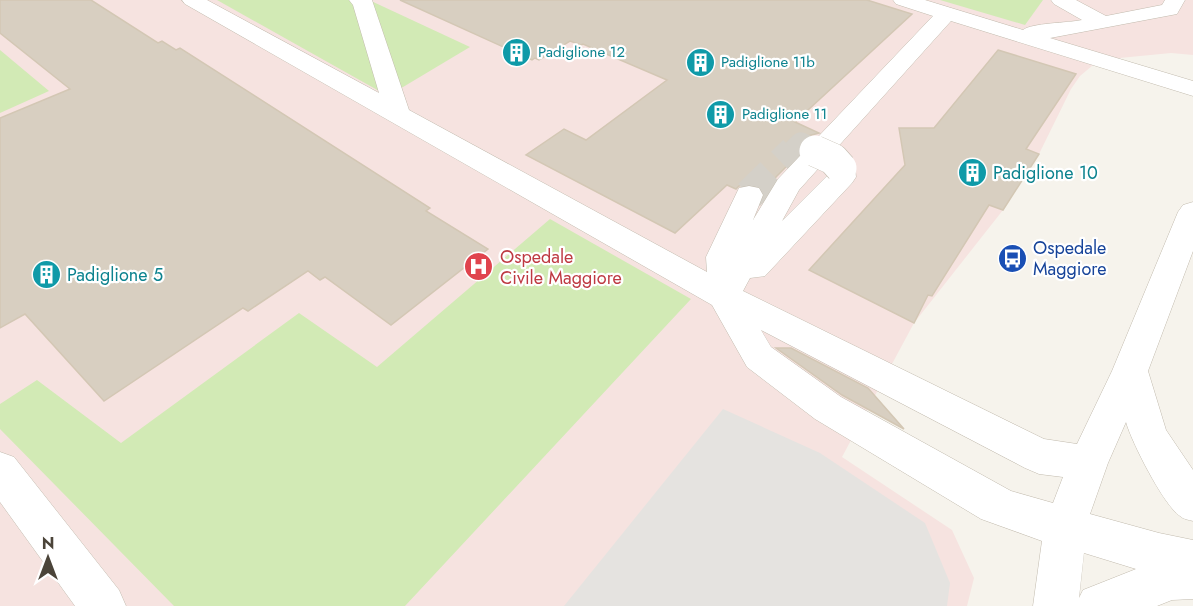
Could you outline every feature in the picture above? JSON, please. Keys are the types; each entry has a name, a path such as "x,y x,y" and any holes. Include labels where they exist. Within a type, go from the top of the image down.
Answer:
{"street":[{"path":"192,0 724,296 1039,456 1088,463"},
{"path":"359,0 362,1 398,115"},
{"path":"903,0 1193,89"},
{"path":"1061,0 1103,23"},
{"path":"1010,32 1060,31 1103,23 1170,10 1175,0"},
{"path":"724,296 788,185 947,13"},
{"path":"724,296 842,177 841,168 833,159 812,149"},
{"path":"749,195 722,257 724,296 759,357 828,408 996,504 1013,512 1159,555 1193,562"},
{"path":"1056,606 1065,526 1088,463 1130,370 1193,212"},
{"path":"1130,370 1149,436 1184,492 1193,502"},
{"path":"0,470 103,606"},
{"path":"1099,606 1108,600 1173,578 1193,577"}],"shaded area":[{"name":"Ospedale Civile Maggiore","path":"0,0 1193,0 1193,55 1171,53 1099,60 1080,76 1071,89 1039,154 1003,210 914,323 842,457 952,530 974,578 967,606 0,606"},
{"path":"723,409 820,453 925,523 950,583 947,606 564,606"}],"green space":[{"path":"217,0 369,0 470,47 388,96"},
{"path":"940,0 1043,0 1025,25"},
{"path":"0,50 49,91 0,113"},
{"path":"550,219 691,299 405,606 174,606 0,429 0,404 37,380 121,443 299,313 377,367"}],"building":[{"path":"0,0 91,0 158,43 162,41 176,50 180,48 430,208 426,211 488,249 391,325 325,277 320,280 308,271 248,311 243,308 104,401 25,314 0,328 0,118 70,89 0,33"},
{"path":"400,0 867,0 912,14 795,122 819,133 804,137 799,144 798,155 776,177 765,195 759,186 749,184 736,189 727,185 675,233 526,155 564,129 586,140 667,80 583,44 570,41 539,60 535,58 532,60"},
{"path":"998,50 1076,74 1026,149 1039,154 1003,210 989,205 932,296 928,295 914,323 809,270 905,165 899,128 934,128"},
{"path":"776,348 791,348 868,388 904,429 842,395"}],"tunnel":[{"path":"794,151 801,144 812,149"},
{"path":"749,195 794,151"}],"place":[{"name":"Padiglione 12","path":"517,52"},
{"name":"Padiglione 11b","path":"700,62"},
{"name":"Padiglione 11","path":"721,114"},
{"name":"Padiglione 10","path":"972,173"},
{"name":"Ospedale Maggiore","path":"1012,258"},
{"name":"Ospedale Civile Maggiore","path":"479,267"},
{"name":"Padiglione 5","path":"46,275"}]}
